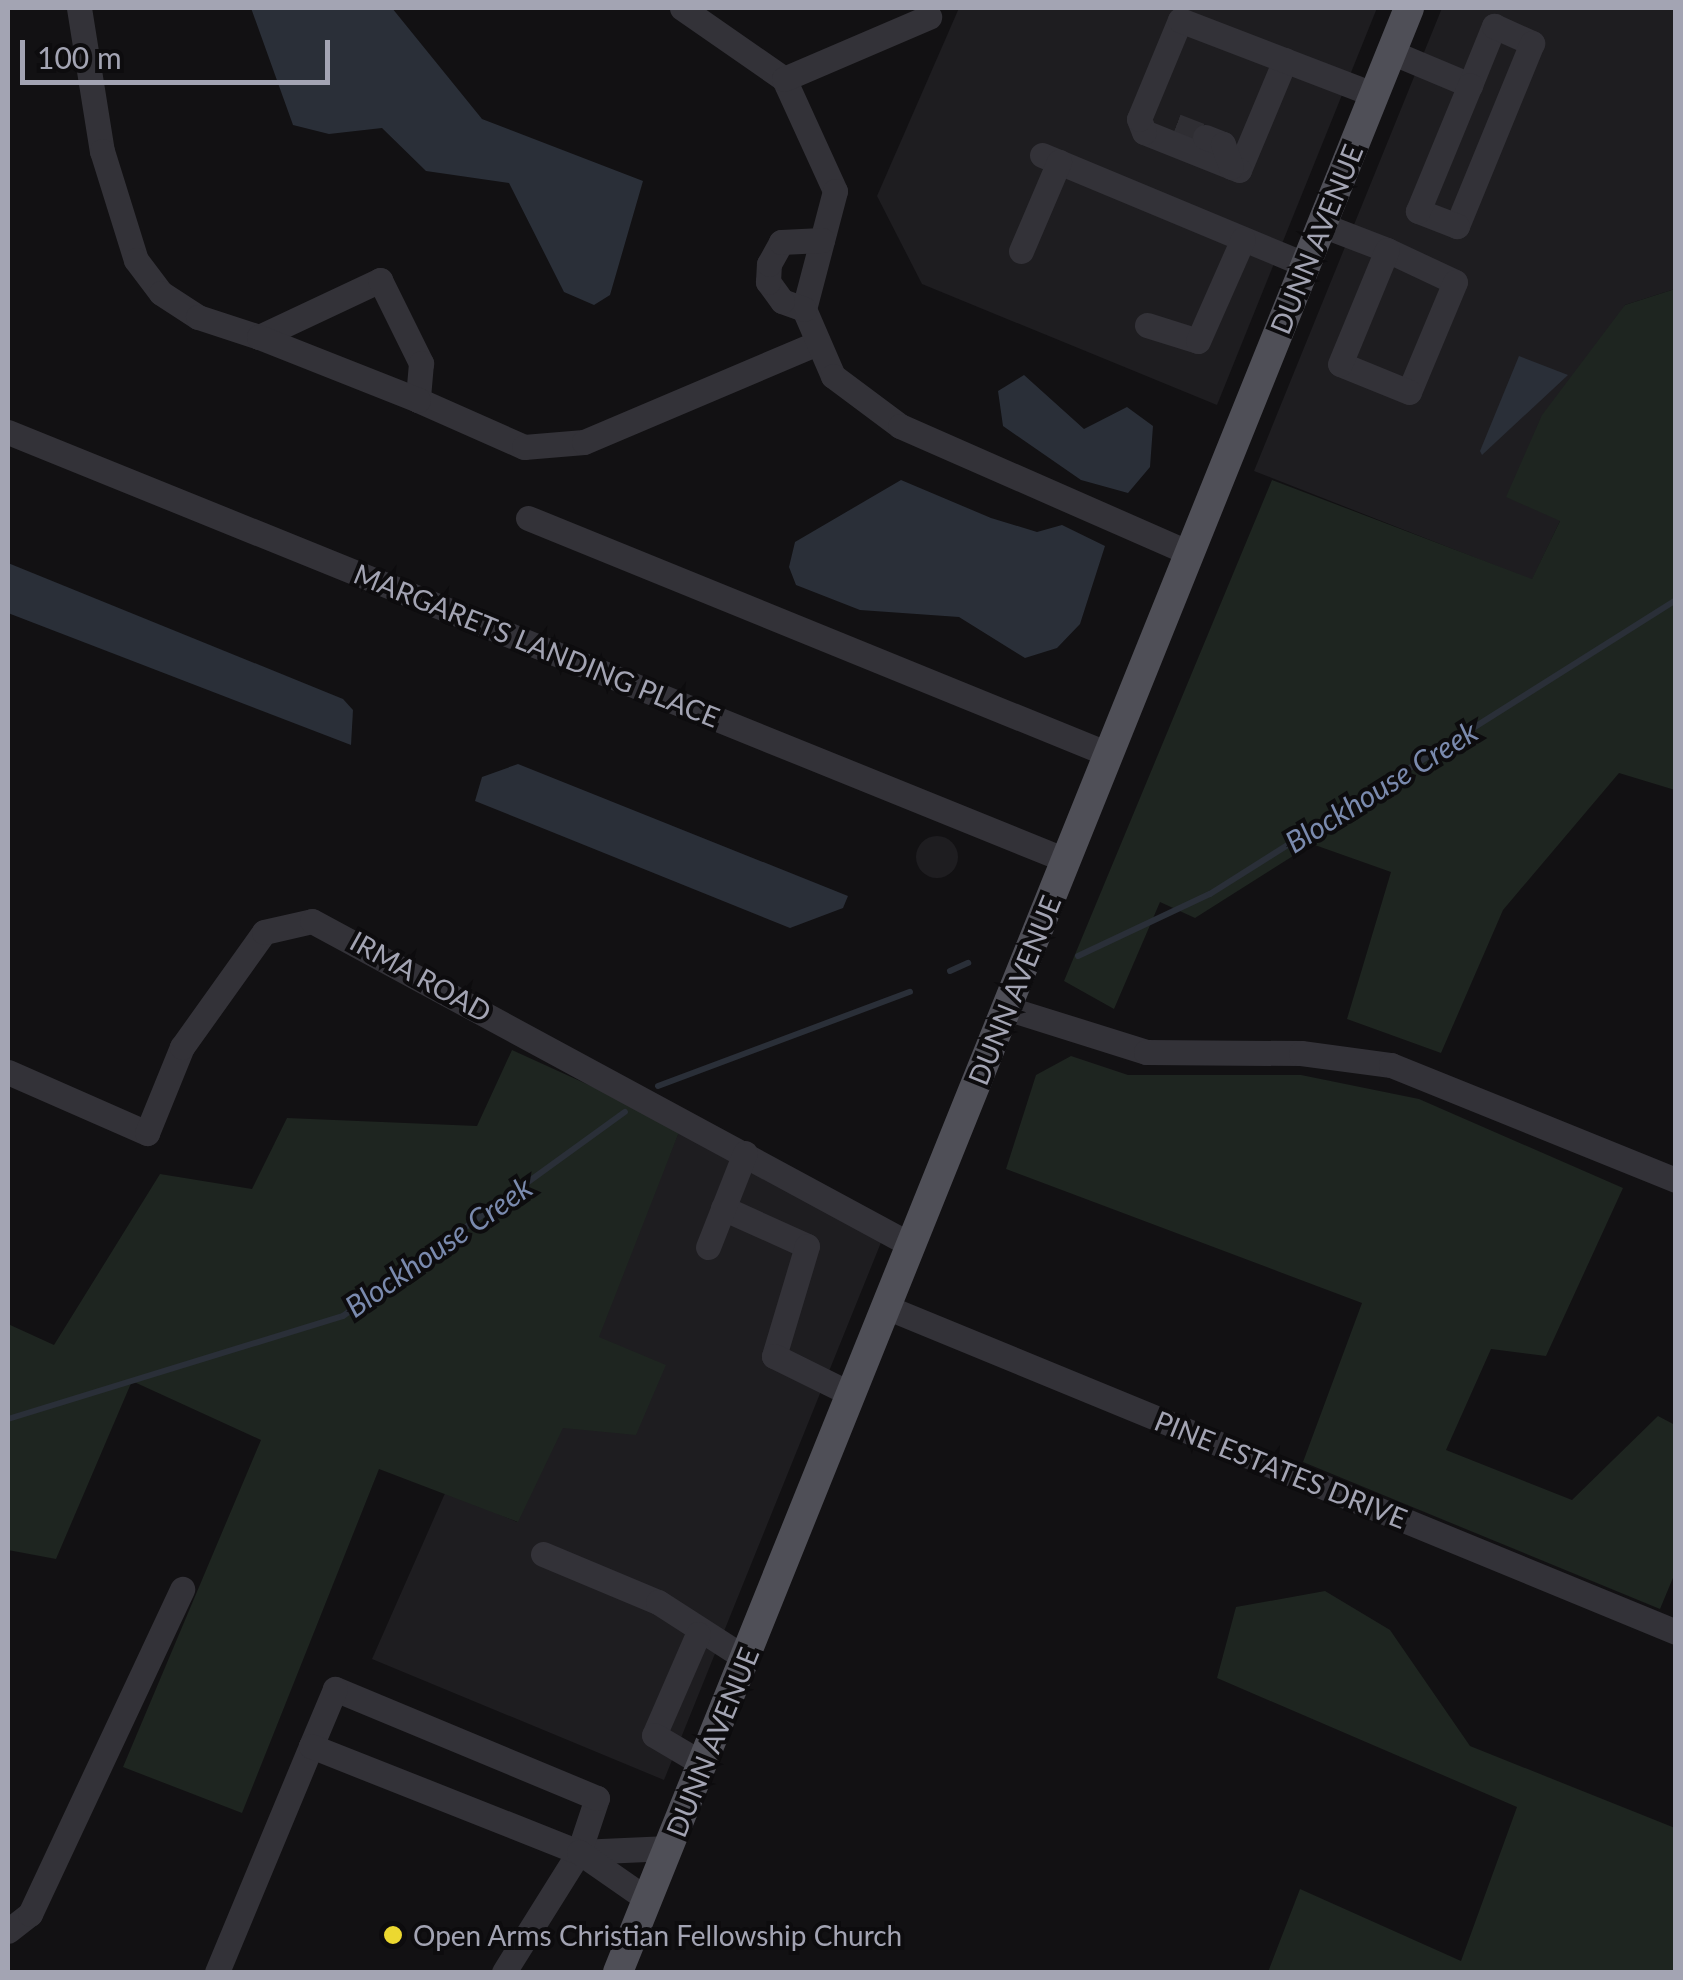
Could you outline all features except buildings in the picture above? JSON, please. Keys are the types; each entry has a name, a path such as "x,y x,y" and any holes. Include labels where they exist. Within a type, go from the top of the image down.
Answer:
{"main road":[{"name":"DUNN AVENUE","path":"618,1972 1409,8"}],"street":[{"path":"79,8 102,152 136,260 161,293 198,317 418,400 511,444 584,442 816,344"},
{"path":"682,8 784,79 835,191 804,308 816,344 833,376 900,426 1190,553"},
{"path":"784,79 929,17"},
{"path":"1286,60 1238,170 1144,132 1139,119 1180,20 1286,60 1374,94"},
{"path":"1494,26 1532,43 1457,226 1418,211 1470,85 1494,26"},
{"path":"1392,52 1470,85"},
{"path":"1144,132 1176,126"},
{"path":"1205,137 1224,144 1231,166"},
{"path":"1021,251 1050,159 1306,265"},
{"path":"1322,225 1387,250 1455,282 1409,392 1340,364 1387,250"},
{"path":"1146,325 1198,342 1243,239"},
{"path":"804,308 782,300 769,264 781,242 822,240"},
{"path":"259,337 380,280 422,363 418,400"},
{"name":"MARGARETS LANDING PLACE","path":"8,432 1066,860"},
{"path":"528,518 1108,754"},
{"name":"IRMA ROAD","path":"8,1072 147,1133 182,1046 264,932 312,921 911,1246"},
{"path":"1006,1008 1146,1052 1301,1052 1391,1065 1676,1180"},
{"path":"708,1247 744,1153"},
{"path":"723,1208 807,1246 774,1356 851,1394"},
{"name":"PINE ESTATES DRIVE","path":"886,1306 1676,1632"},
{"path":"543,1554 658,1602 698,1634 745,1658"},
{"path":"8,1931 30,1914 182,1589"},
{"path":"698,1634 654,1736 703,1764"},
{"path":"217,1972 335,1689 597,1798 579,1852 504,1972"},
{"path":"311,1746 579,1852 648,1900"},
{"path":"579,1852 669,1848"}],"shaded area":[{"path":"251,8 392,8 482,119 643,181 610,295 594,305 564,292 509,183 426,171 382,128 329,134 293,125"},
{"path":"959,8 1377,8 1217,405 922,284 877,196"},
{"path":"1442,8 1675,8 1675,289 1625,305 1560,521 1532,580 1254,471"},
{"path":"1675,289 1675,790 1619,773 1503,910 1441,1053 1347,1019 1391,872 1312,844 1195,918 1160,902 1114,1009 1064,981 1272,480 1532,579 1560,521 1506,497 1542,415 1625,305"},
{"path":"1519,356 1568,375 1482,455 1480,451"},
{"path":"1024,375 1084,429 1127,407 1153,426 1150,467 1128,493 1081,480 1003,426 998,391"},
{"path":"901,480 991,518 1037,532 1062,525 1105,546 1080,624 1057,648 1025,658 959,617 860,610 796,585 789,567 795,542"},
{"path":"8,563 343,699 353,710 351,745 8,613"},
{"path":"518,764 848,896 843,908 790,928 475,801 482,777"},
{"path":"937,836 952,842 958,857 952,872 937,878 922,872 916,857 922,842"},
{"path":"512,1050 681,1127 599,1337 666,1365 636,1435 563,1428 518,1522 379,1469 242,1813 123,1767 261,1440 132,1381 56,1559 8,1550 8,1324 54,1345 160,1174 252,1189 287,1118 477,1126"},
{"path":"1071,1056 1128,1075 1301,1075 1419,1099 1623,1188 1546,1356 1491,1349 1446,1450 1572,1500 1658,1416 1675,1425 1675,1573 1660,1609 1303,1462 1362,1303 1006,1169 1036,1075"},
{"path":"681,1127 882,1240 664,1780 372,1659 446,1491 517,1522"},
{"path":"1325,1591 1390,1630 1470,1746 1675,1828 1675,1972 1268,1972 1300,1889 1461,1961 1517,1807 1217,1678 1236,1607"}],"waterway":[{"name":"Blockhouse Creek","path":"1078,956 1210,894 1676,600"},
{"name":"Blockhouse Creek","path":"950,971 968,963"},
{"name":"Blockhouse Creek","path":"658,1086 910,992"},
{"name":"Blockhouse Creek","path":"8,1419 343,1316 625,1112"}],"tunnel":[{"path":"1176,126 1205,137"}],"place":[{"name":"Open Arms Christian Fellowship Church","path":"393,1935"}]}
